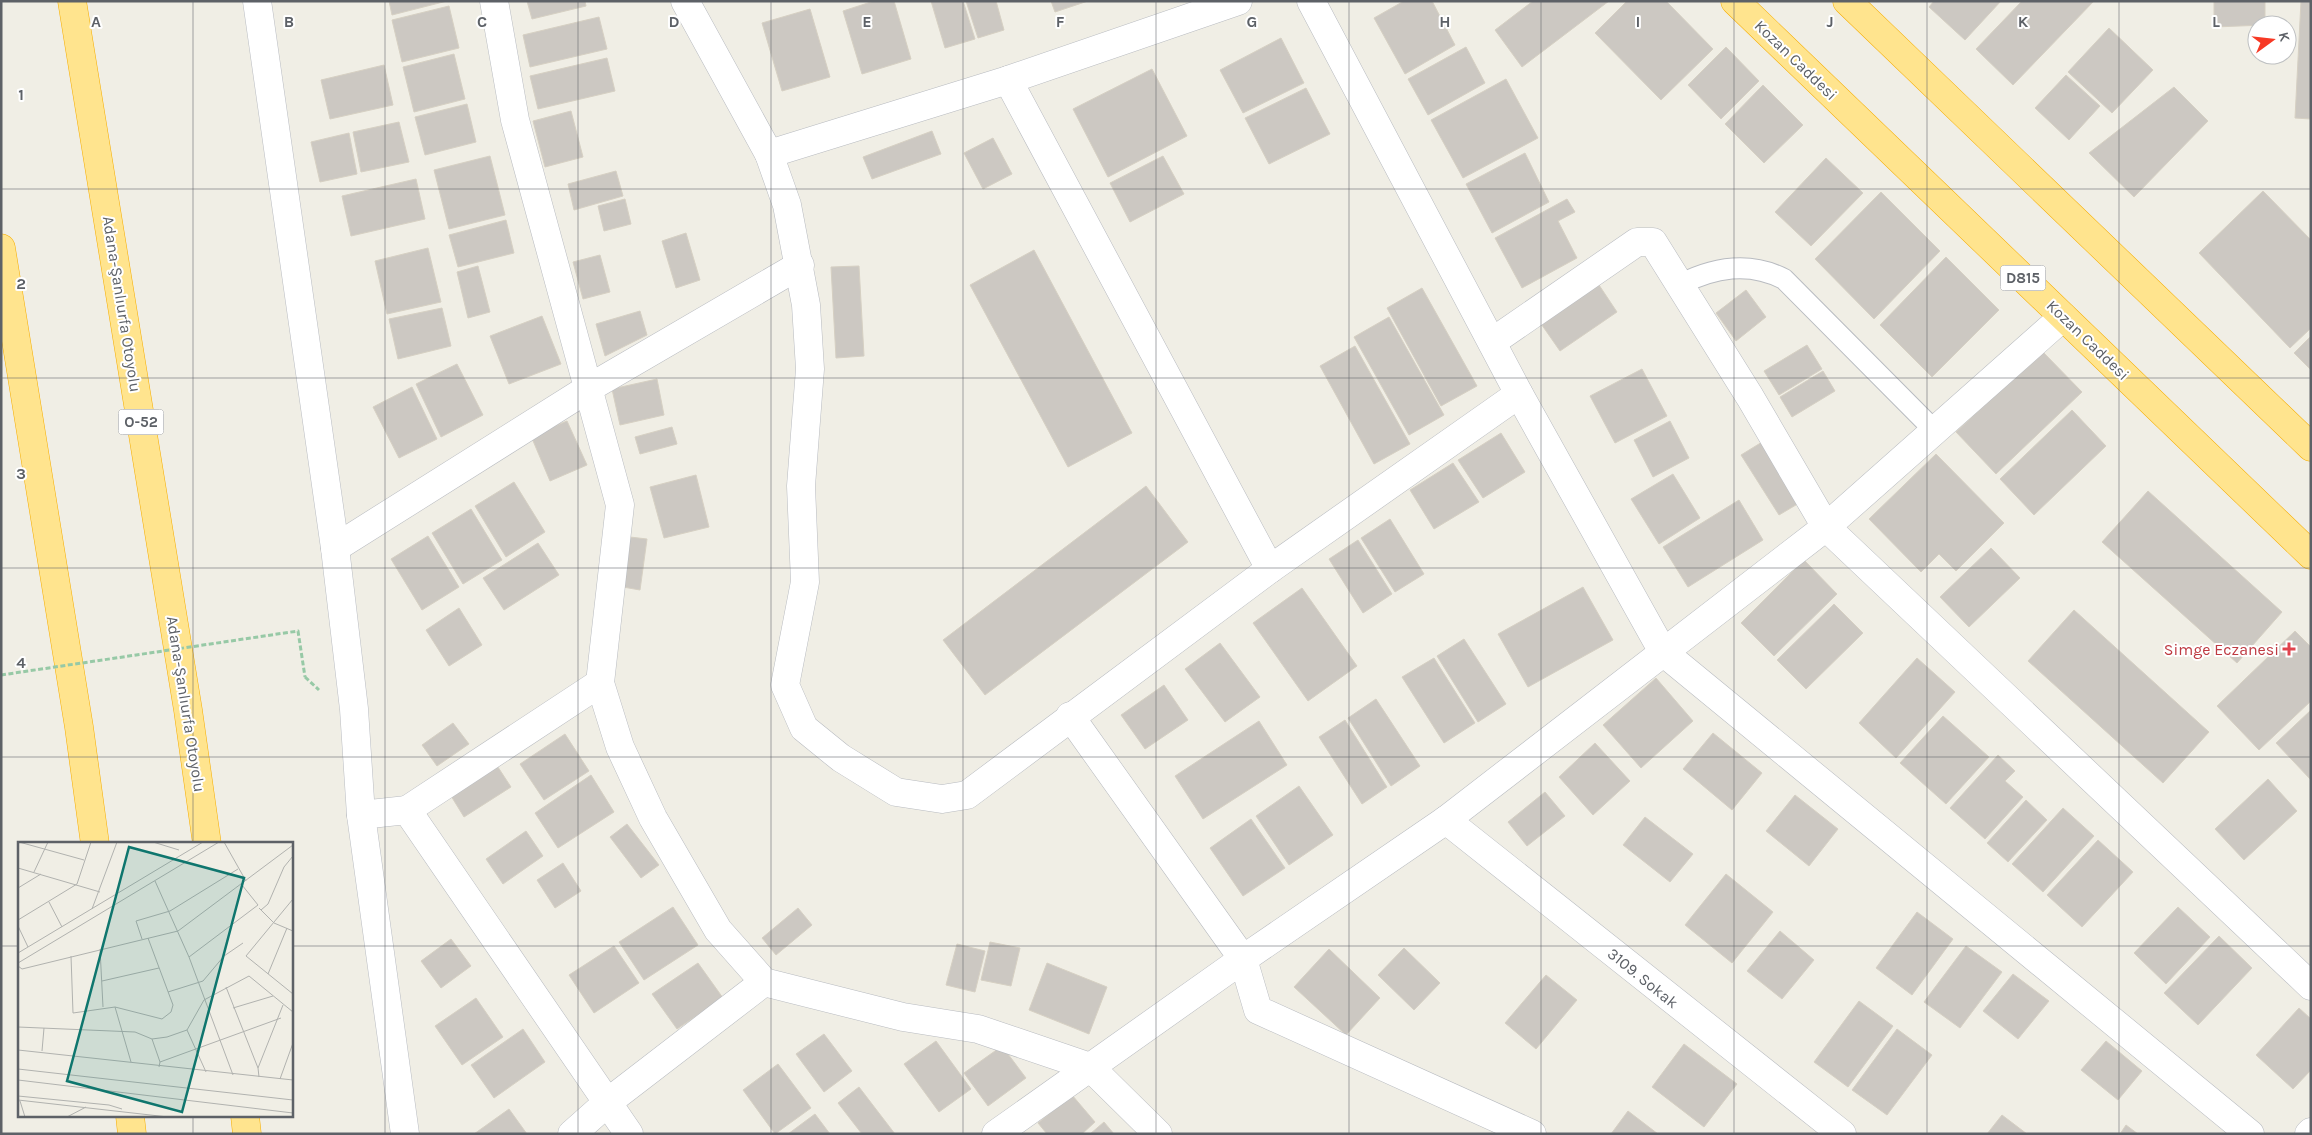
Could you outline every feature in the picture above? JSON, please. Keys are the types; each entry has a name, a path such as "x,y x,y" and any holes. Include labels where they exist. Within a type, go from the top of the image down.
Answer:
{"highway":[{"name":"Adana-Şanlıurfa Otoyolu","path":"72,1 188,710 207,842"},
{"name":"Kozan Caddesi","path":"1736,1 2311,555"},
{"path":"1847,1 2311,447"},
{"path":"1,248 79,727 94,842"},
{"path":"130,1118 132,1134"},
{"path":"245,1118 247,1134"}],"street":[{"path":"257,1 335,548 354,709 361,815 405,1134"},
{"path":"494,1 515,120 620,505 600,683 620,747 653,818 718,930 764,982 903,1017 978,1029 1090,1068 1158,1134"},
{"path":"685,1 769,154 787,205 800,265 806,305 810,369 801,486 804,582 785,685 804,728 841,758 896,792 942,799 967,795 1070,716 1270,569 1519,394"},
{"path":"769,154 1008,80 1238,1"},
{"path":"1311,1 1519,394 1663,652 2246,1132"},
{"path":"1008,80 1270,569"},
{"path":"1492,342 1637,242 1653,242 1750,397 1826,527 2311,986"},
{"path":"335,548 589,388 800,265"},
{"path":"996,1134 1243,959 1446,820 1826,527 2063,317"},
{"path":"361,815 407,810 600,683"},
{"path":"1070,716 1243,959 1258,1010 1532,1134"},
{"path":"407,810 629,1134"},
{"name":"3109. Sokak","path":"1446,820 1842,1134"},
{"path":"572,1134 608,1102 764,982"}],"lane":[{"path":"1679,285 1698,275 1742,267 1758,268 1784,279 1935,431"}],"path":[{"path":"1,675 298,631 305,677"}],"building":[{"path":"389,1 447,1 392,15"},
{"path":"527,1 585,1 586,6 532,19"},
{"path":"874,1 894,1 911,59 862,74 843,11"},
{"path":"931,1 963,1 975,39 945,48"},
{"path":"966,1 996,1 1004,30 978,38"},
{"path":"1051,1 1088,1 1055,12"},
{"path":"1404,1 1432,1 1455,45 1405,74 1374,18"},
{"path":"1533,1 1609,1 1522,67 1495,30"},
{"path":"1627,1 1666,1 1713,49 1661,100 1595,33"},
{"path":"1934,1 2001,1 1965,40 1929,7"},
{"path":"2022,1 2094,1 2013,85 1976,49"},
{"path":"2214,1 2265,1 2265,15 2247,15 2247,26 2214,27"},
{"path":"2301,1 2311,1 2311,119 2295,118"},
{"path":"449,6 459,48 402,62 392,20"},
{"path":"810,9 830,77 782,91 762,23"},
{"path":"599,17 607,49 530,67 523,35"},
{"path":"2109,28 2153,70 2112,113 2068,72"},
{"path":"1281,38 1304,83 1243,113 1220,70"},
{"path":"1466,47 1485,83 1428,115 1408,79"},
{"path":"1726,47 1759,81 1721,119 1688,85"},
{"path":"454,54 465,99 414,112 403,67"},
{"path":"607,58 615,91 538,109 530,76"},
{"path":"384,65 393,105 330,119 321,80"},
{"path":"1152,69 1187,136 1108,177 1073,109"},
{"path":"2066,75 2100,106 2069,140 2035,108"},
{"path":"1506,79 1538,138 1463,178 1431,120"},
{"path":"1763,85 1803,125 1764,163 1725,124"},
{"path":"2174,87 2208,121 2134,197 2089,153"},
{"path":"1306,88 1330,134 1269,164 1245,118"},
{"path":"467,104 476,142 425,155 415,117"},
{"path":"571,111 583,157 545,167 533,121"},
{"path":"399,122 409,162 361,172 353,132"},
{"path":"932,131 941,154 872,179 863,157"},
{"path":"349,133 357,174 320,182 311,142"},
{"path":"993,138 1012,174 983,189 964,153"},
{"path":"1525,153 1549,202 1492,233 1466,184"},
{"path":"490,156 505,215 449,229 434,170"},
{"path":"1163,156 1184,194 1130,222 1110,183"},
{"path":"1826,158 1863,193 1811,246 1775,212"},
{"path":"616,171 623,196 574,210 568,184"},
{"path":"416,179 425,219 351,236 342,196"},
{"path":"2263,191 2311,240 2311,328 2290,348 2199,253"},
{"path":"1881,192 1940,251 1874,319 1815,259"},
{"path":"625,199 631,224 604,231 598,206"},
{"path":"1567,199 1575,212 1558,221 1577,258 1522,288 1495,238"},
{"path":"506,220 514,253 458,267 449,235"},
{"path":"686,233 700,280 676,288 662,241"},
{"path":"428,248 441,302 387,314 375,261"},
{"path":"1034,250 1132,433 1068,467 970,285"},
{"path":"600,255 610,292 583,299 573,262"},
{"path":"1946,257 1999,310 1932,377 1880,325"},
{"path":"478,266 490,312 468,318 457,272"},
{"path":"859,266 864,356 836,358 831,267"},
{"path":"1595,279 1617,312 1560,351 1537,318"},
{"path":"1422,288 1477,386 1441,406 1387,308"},
{"path":"1746,290 1766,317 1736,341 1716,313"},
{"path":"442,308 451,346 398,359 389,319"},
{"path":"640,311 647,335 605,356 596,324"},
{"path":"542,316 561,364 509,384 490,336"},
{"path":"1389,317 1444,415 1409,435 1354,337"},
{"path":"2311,336 2311,370 2294,353"},
{"path":"1807,345 1822,369 1779,395 1764,371"},
{"path":"1355,346 1410,444 1374,464 1320,366"},
{"path":"2042,351 2082,392 1996,474 1956,432"},
{"path":"457,364 483,415 441,437 416,384"},
{"path":"1642,369 1667,416 1615,443 1590,396"},
{"path":"1823,371 1835,391 1792,417 1780,397"},
{"path":"657,379 664,415 620,425 612,389"},
{"path":"412,387 437,439 399,458 373,407"},
{"path":"2072,410 2106,446 2034,515 2000,479"},
{"path":"567,421 587,465 550,481 531,436"},
{"path":"1670,421 1689,458 1653,477 1634,440"},
{"path":"672,427 677,444 640,454 635,437"},
{"path":"1501,433 1525,472 1483,498 1458,460"},
{"path":"1767,439 1806,499 1779,515 1741,455"},
{"path":"1936,454 2004,523 1956,571 1939,554 1921,572 1869,519"},
{"path":"1453,463 1479,502 1434,529 1410,490"},
{"path":"1673,474 1700,518 1659,544 1631,499"},
{"path":"696,475 709,527 664,538 650,487"},
{"path":"514,482 545,532 506,557 475,506"},
{"path":"1146,486 1188,542 985,695 943,640"},
{"path":"2148,491 2282,612 2237,663 2102,542"},
{"path":"1739,500 1763,540 1688,587 1663,547"},
{"path":"471,509 502,560 463,584 432,533"},
{"path":"1390,519 1424,574 1395,592 1361,538"},
{"path":"428,536 459,587 422,610 391,559"},
{"path":"630,537 647,539 640,590 623,587"},
{"path":"1358,540 1392,594 1363,613 1329,559"},
{"path":"538,543 559,575 504,610 483,578"},
{"path":"1991,548 2020,578 1969,627 1940,597"},
{"path":"1804,560 1837,594 1774,656 1741,623"},
{"path":"1583,587 1613,640 1528,687 1498,634"},
{"path":"1302,588 1357,666 1308,701 1253,623"},
{"path":"1834,604 1863,633 1806,689 1777,660"},
{"path":"459,608 482,645 449,666 426,630"},
{"path":"2074,610 2209,732 2163,783 2028,661"},
{"path":"2295,631 2311,647 2311,701 2259,750 2217,706"},
{"path":"1464,639 1506,704 1478,722 1437,656"},
{"path":"1220,643 1260,697 1225,722 1185,669"},
{"path":"1434,658 1475,723 1444,743 1402,677"},
{"path":"1917,658 1955,692 1896,758 1859,723"},
{"path":"1656,678 1693,721 1641,768 1603,725"},
{"path":"1164,685 1188,720 1145,749 1121,715"},
{"path":"1376,699 1420,766 1391,786 1348,718"},
{"path":"2311,710 2311,780 2276,743"},
{"path":"1943,716 1989,757 1946,804 1900,763"},
{"path":"1345,720 1387,787 1362,804 1319,737"},
{"path":"1259,721 1287,765 1203,819 1175,776"},
{"path":"453,723 469,744 437,766 422,745"},
{"path":"1713,733 1762,773 1732,810 1683,769"},
{"path":"565,734 589,771 544,800 520,764"},
{"path":"1595,743 1630,781 1593,815 1559,777"},
{"path":"1998,755 2015,771 2005,781 2023,797 1985,839 1950,808"},
{"path":"494,761 511,787 464,817 448,791"},
{"path":"591,775 614,812 558,848 535,813"},
{"path":"2268,779 2297,811 2244,860 2215,829"},
{"path":"1299,786 1333,835 1289,865 1256,816"},
{"path":"1545,792 1565,816 1527,846 1508,822"},
{"path":"1795,795 1838,829 1809,866 1766,831"},
{"path":"2026,800 2047,820 2008,862 1987,843"},
{"path":"2063,808 2094,836 2043,892 2012,864"},
{"path":"1645,817 1693,854 1670,882 1623,845"},
{"path":"1251,819 1285,868 1243,896 1210,848"},
{"path":"627,824 659,865 641,878 610,837"},
{"path":"526,831 543,856 503,884 486,859"},
{"path":"2098,840 2133,872 2082,927 2047,895"},
{"path":"563,863 581,891 555,908 537,880"},
{"path":"1726,874 1773,912 1732,963 1685,925"},
{"path":"673,907 698,945 644,980 619,942"},
{"path":"2178,907 2210,937 2166,984 2134,953"},
{"path":"798,908 812,925 776,955 762,938"},
{"path":"1917,912 1953,939 1912,995 1876,968"},
{"path":"1780,931 1814,960 1782,999 1747,971"},
{"path":"2219,936 2252,968 2198,1025 2164,993"},
{"path":"451,939 471,966 441,988 421,961"},
{"path":"990,942 1020,948 1011,986 981,980"},
{"path":"957,944 985,951 975,992 946,985"},
{"path":"614,946 639,983 594,1013 569,975"},
{"path":"1966,946 2002,972 1960,1028 1924,1002"},
{"path":"1404,948 1440,983 1414,1010 1378,975"},
{"path":"1329,949 1380,998 1346,1035 1294,987"},
{"path":"698,963 723,998 677,1029 652,994"},
{"path":"1047,963 1107,987 1089,1034 1029,1010"},
{"path":"2013,974 2049,1001 2018,1039 1983,1011"},
{"path":"1546,975 1577,1000 1536,1049 1505,1023"},
{"path":"476,998 503,1037 462,1065 435,1026"},
{"path":"1859,1001 1893,1026 1848,1087 1814,1062"},
{"path":"2299,1008 2311,1019 2311,1070 2293,1089 2256,1055"},
{"path":"523,1029 545,1062 494,1098 471,1065"},
{"path":"1897,1029 1932,1055 1887,1115 1852,1090"},
{"path":"824,1034 852,1071 824,1092 796,1054"},
{"path":"936,1041 971,1089 939,1112 904,1064"},
{"path":"2106,1041 2142,1071 2118,1100 2081,1070"},
{"path":"1684,1044 1737,1084 1704,1127 1652,1087"},
{"path":"1002,1046 1026,1078 988,1106 964,1073"},
{"path":"778,1064 811,1108 775,1134 743,1090"},
{"path":"859,1087 895,1134 862,1134 838,1103"},
{"path":"1072,1095 1095,1122 1082,1134 1047,1134 1038,1123"},
{"path":"509,1109 527,1134 474,1134"},
{"path":"1628,1111 1658,1134 1611,1134"},
{"path":"815,1114 830,1134 788,1134"},
{"path":"2002,1115 2027,1134 1987,1134"},
{"path":"1104,1122 1114,1134 1090,1134"},
{"path":"2126,1125 2138,1134 2120,1134"}],"place":[{"name":"Simge Eczanesi","path":"2289,649"}]}
